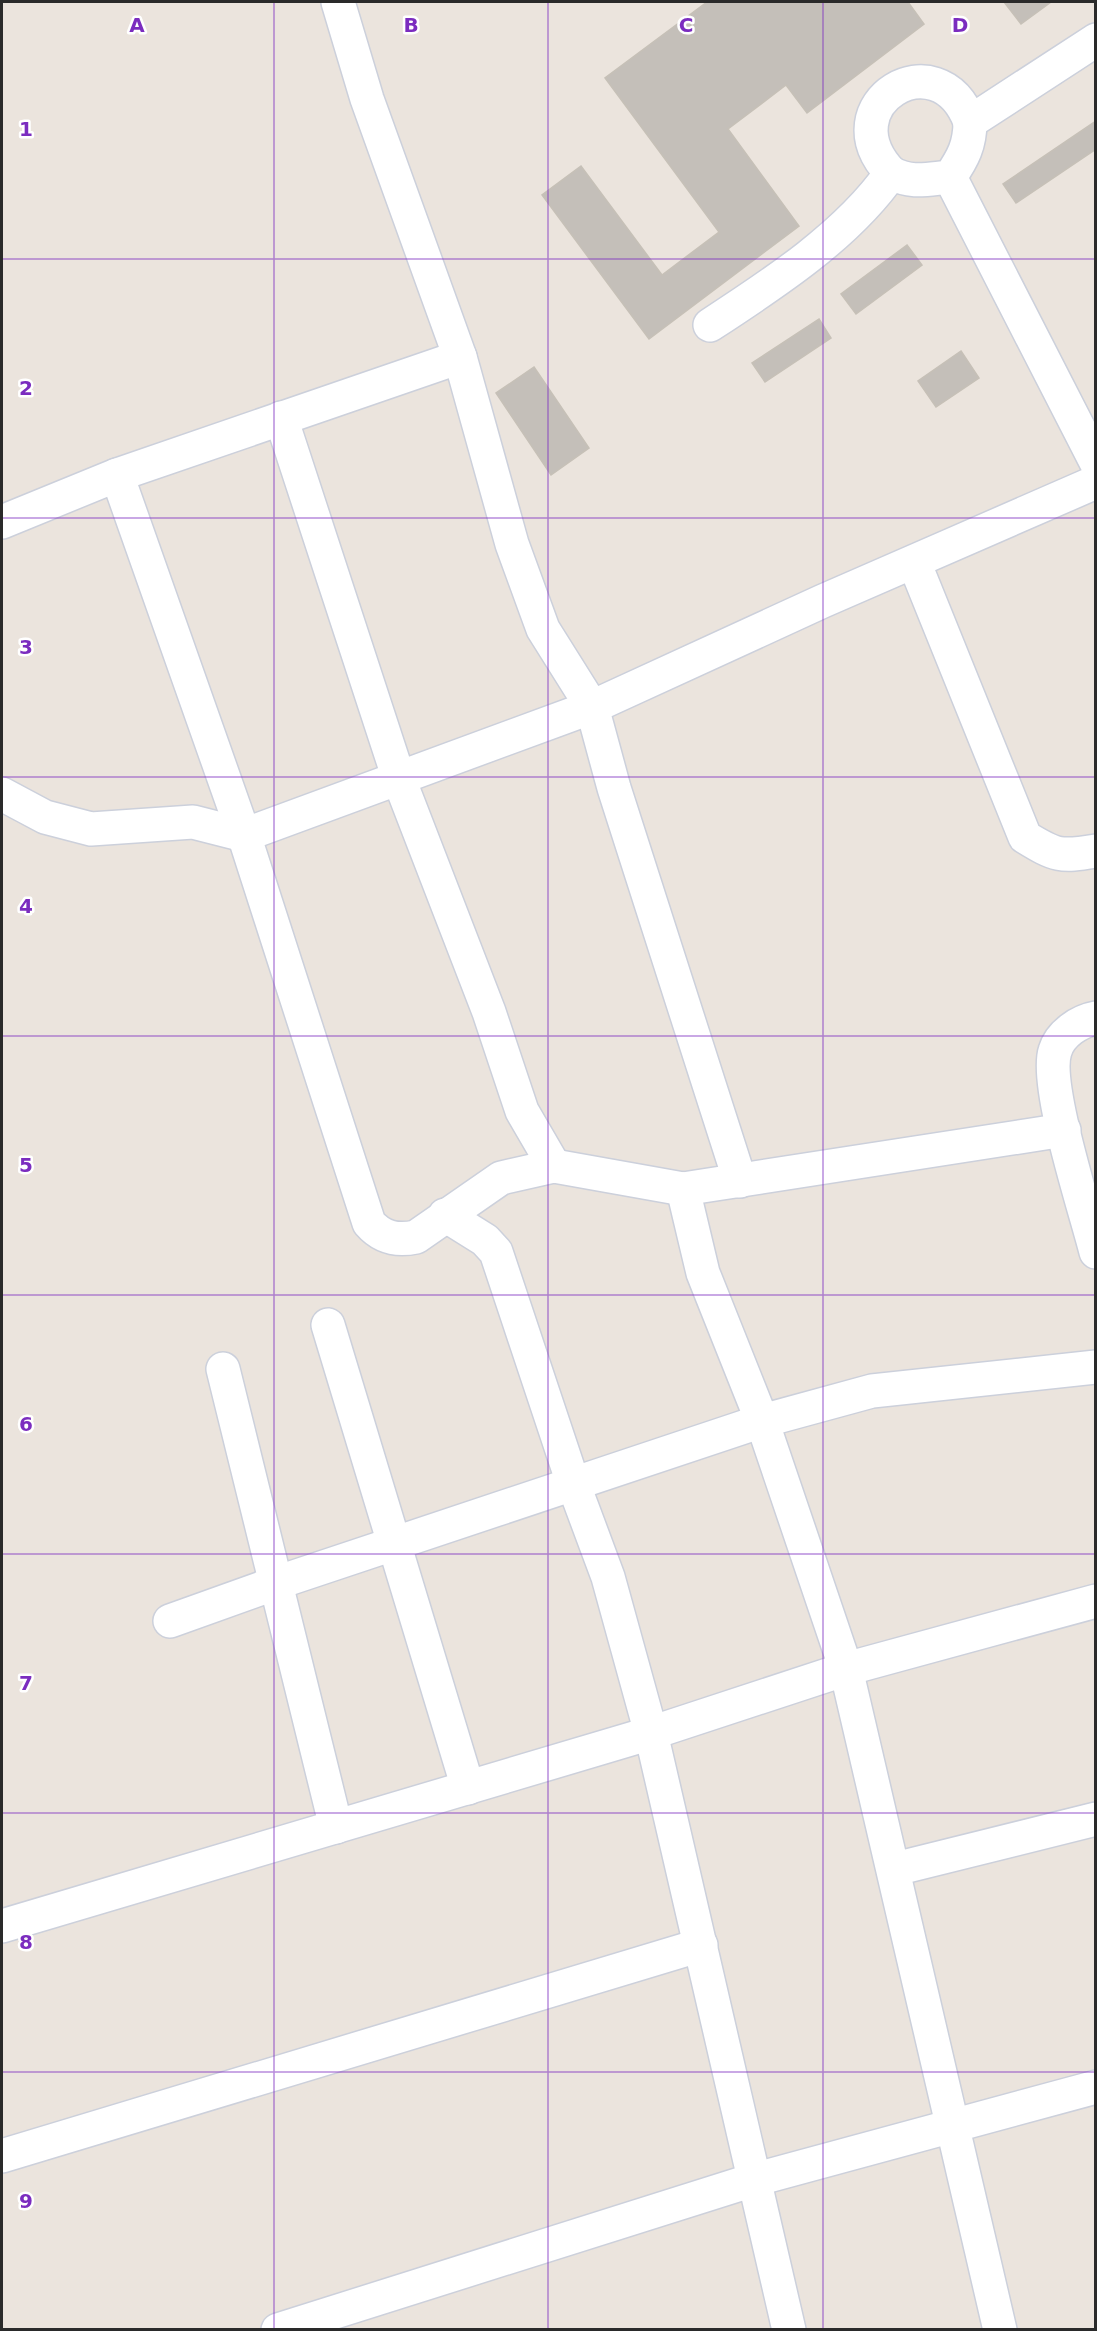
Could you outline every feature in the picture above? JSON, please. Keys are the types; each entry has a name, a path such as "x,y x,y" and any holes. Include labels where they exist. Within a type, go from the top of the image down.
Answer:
{"street":[{"path":"338,2 367,99 460,357 512,544 543,629 592,707 614,788 740,1181"},
{"path":"970,122 1095,40"},
{"path":"918,81 936,83 952,92 964,105 970,122 970,139 965,155 950,177 924,182 906,180 891,173 879,160 871,144 870,126 875,109 886,95 901,85 918,81"},
{"path":"710,325 782,279 874,198 891,173"},
{"path":"950,177 1095,462"},
{"path":"2,522 117,475 460,357"},
{"path":"281,418 399,779 489,1012 522,1111 554,1166"},
{"path":"117,475 244,835 369,1223 387,1237 402,1240 416,1237 501,1178 554,1166 682,1189 1064,1130"},
{"path":"2,795 45,817 91,829 193,822 244,835 592,707 1095,482"},
{"path":"914,562 1024,837 1045,849 1066,856 1095,851"},
{"path":"1095,1018 1086,1019 1060,1040 1052,1068 1064,1130 1095,1252"},
{"path":"682,1189 702,1273 762,1421 846,1669 895,1869 951,2126 1000,2330"},
{"path":"445,1215 485,1240 496,1252 573,1483 608,1577 651,1733 789,2330"},
{"path":"328,1325 468,1788"},
{"path":"170,1621 276,1583 762,1421 872,1391 1095,1367"},
{"path":"223,1369 336,1827"},
{"path":"2,1926 651,1733 846,1669 1095,1601"},
{"path":"895,1869 1095,1819"},
{"path":"2,2156 701,1945"},
{"path":"278,2330 753,2180 1095,2087"}],"building":[{"path":"707,2 908,2 924,24 807,113 786,85 728,129 799,226 649,339 542,195 581,166 662,275 719,232 605,78"},
{"path":"1004,2 1051,2 1021,24"},
{"path":"1096,121 1096,149 1016,203 1003,184"},
{"path":"907,245 922,265 856,314 841,294"},
{"path":"819,319 831,338 765,382 752,363"},
{"path":"961,351 979,378 936,407 918,381"},
{"path":"534,367 589,448 551,475 496,393"}]}
